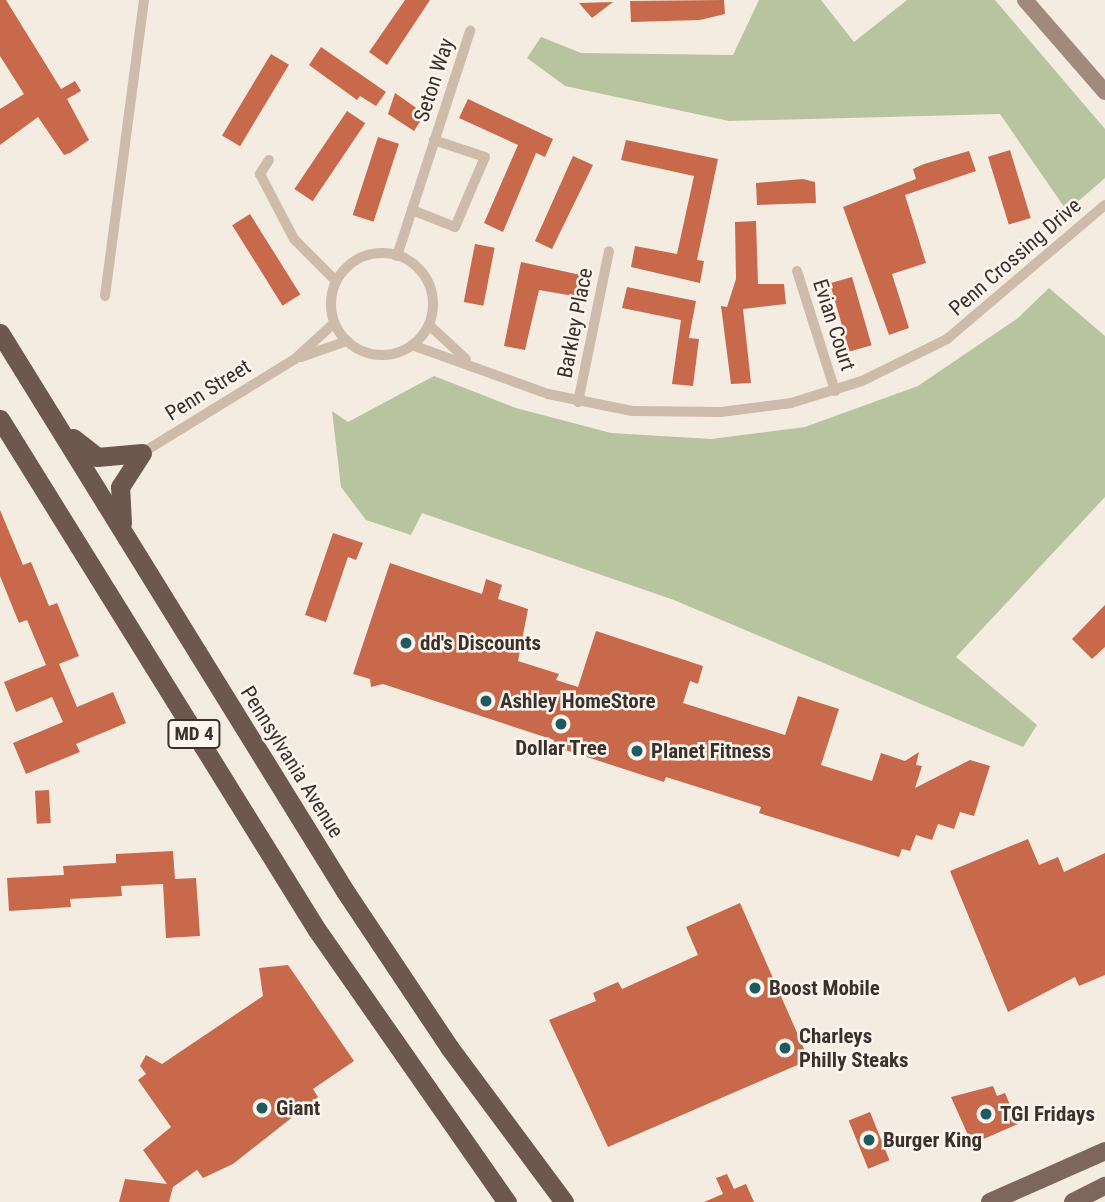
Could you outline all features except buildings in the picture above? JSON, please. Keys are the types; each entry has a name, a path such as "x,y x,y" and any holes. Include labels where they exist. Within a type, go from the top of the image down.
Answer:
{"highway":[{"name":"Pennsylvania Avenue","path":"0,333 358,911 564,1202"},
{"name":"MD 4","path":"0,419 317,930 507,1202"},
{"path":"54,420 97,457 142,453"},
{"path":"124,534 119,493 142,453"},
{"path":"544,1176 572,1202"}],"main road":[{"path":"1025,0 1105,92"},
{"path":"990,1202 1105,1151"},
{"path":"1073,1202 1105,1185"}],"street":[{"path":"105,296 144,0"},
{"name":"Seton Way","path":"397,256 470,31"},
{"name":"Seton Way","path":"412,210 455,227 485,157 434,140"},
{"path":"269,160 260,174 294,239 336,281"},
{"name":"Penn Crossing Drive","path":"412,345 469,361 578,402 695,414 755,409 835,391 947,339 1105,205"},
{"name":"Barkley Place","path":"578,402 608,251"},
{"path":"397,256 427,282 432,305 429,325 412,345 375,355 347,341 334,323 331,301 336,281 362,257 397,256"},
{"name":"Evian Court","path":"797,271 835,391"},
{"name":"Penn Street","path":"142,453 295,359 334,323"},
{"name":"Penn Crossing Drive","path":"429,325 469,361"},
{"name":"Penn Street","path":"295,359 347,341"}],"green space":[{"path":"759,0 821,0 854,42 907,0 995,0 1105,129 1105,178 1067,211 1000,114 729,121 565,86 527,58 541,37 581,53 733,55"},
{"path":"1049,288 1105,336 1105,497 956,657 1037,725 1023,747 674,600 422,513 411,535 366,520 341,487 332,411 348,422 434,376 516,408 611,433 711,439 805,427 918,386 1018,318"}],"place":[{"name":"dd's Discounts","path":"406,643"},
{"name":"Ashley HomeStore","path":"486,701"},
{"name":"Dollar Tree","path":"561,724"},
{"name":"Planet Fitness","path":"637,751"},
{"name":"Boost Mobile","path":"755,988"},
{"name":"Charleys Philly Steaks","path":"785,1048"},
{"name":"Giant","path":"262,1108"},
{"name":"TGI Fridays","path":"986,1114"},
{"name":"Burger King","path":"869,1140"}]}
